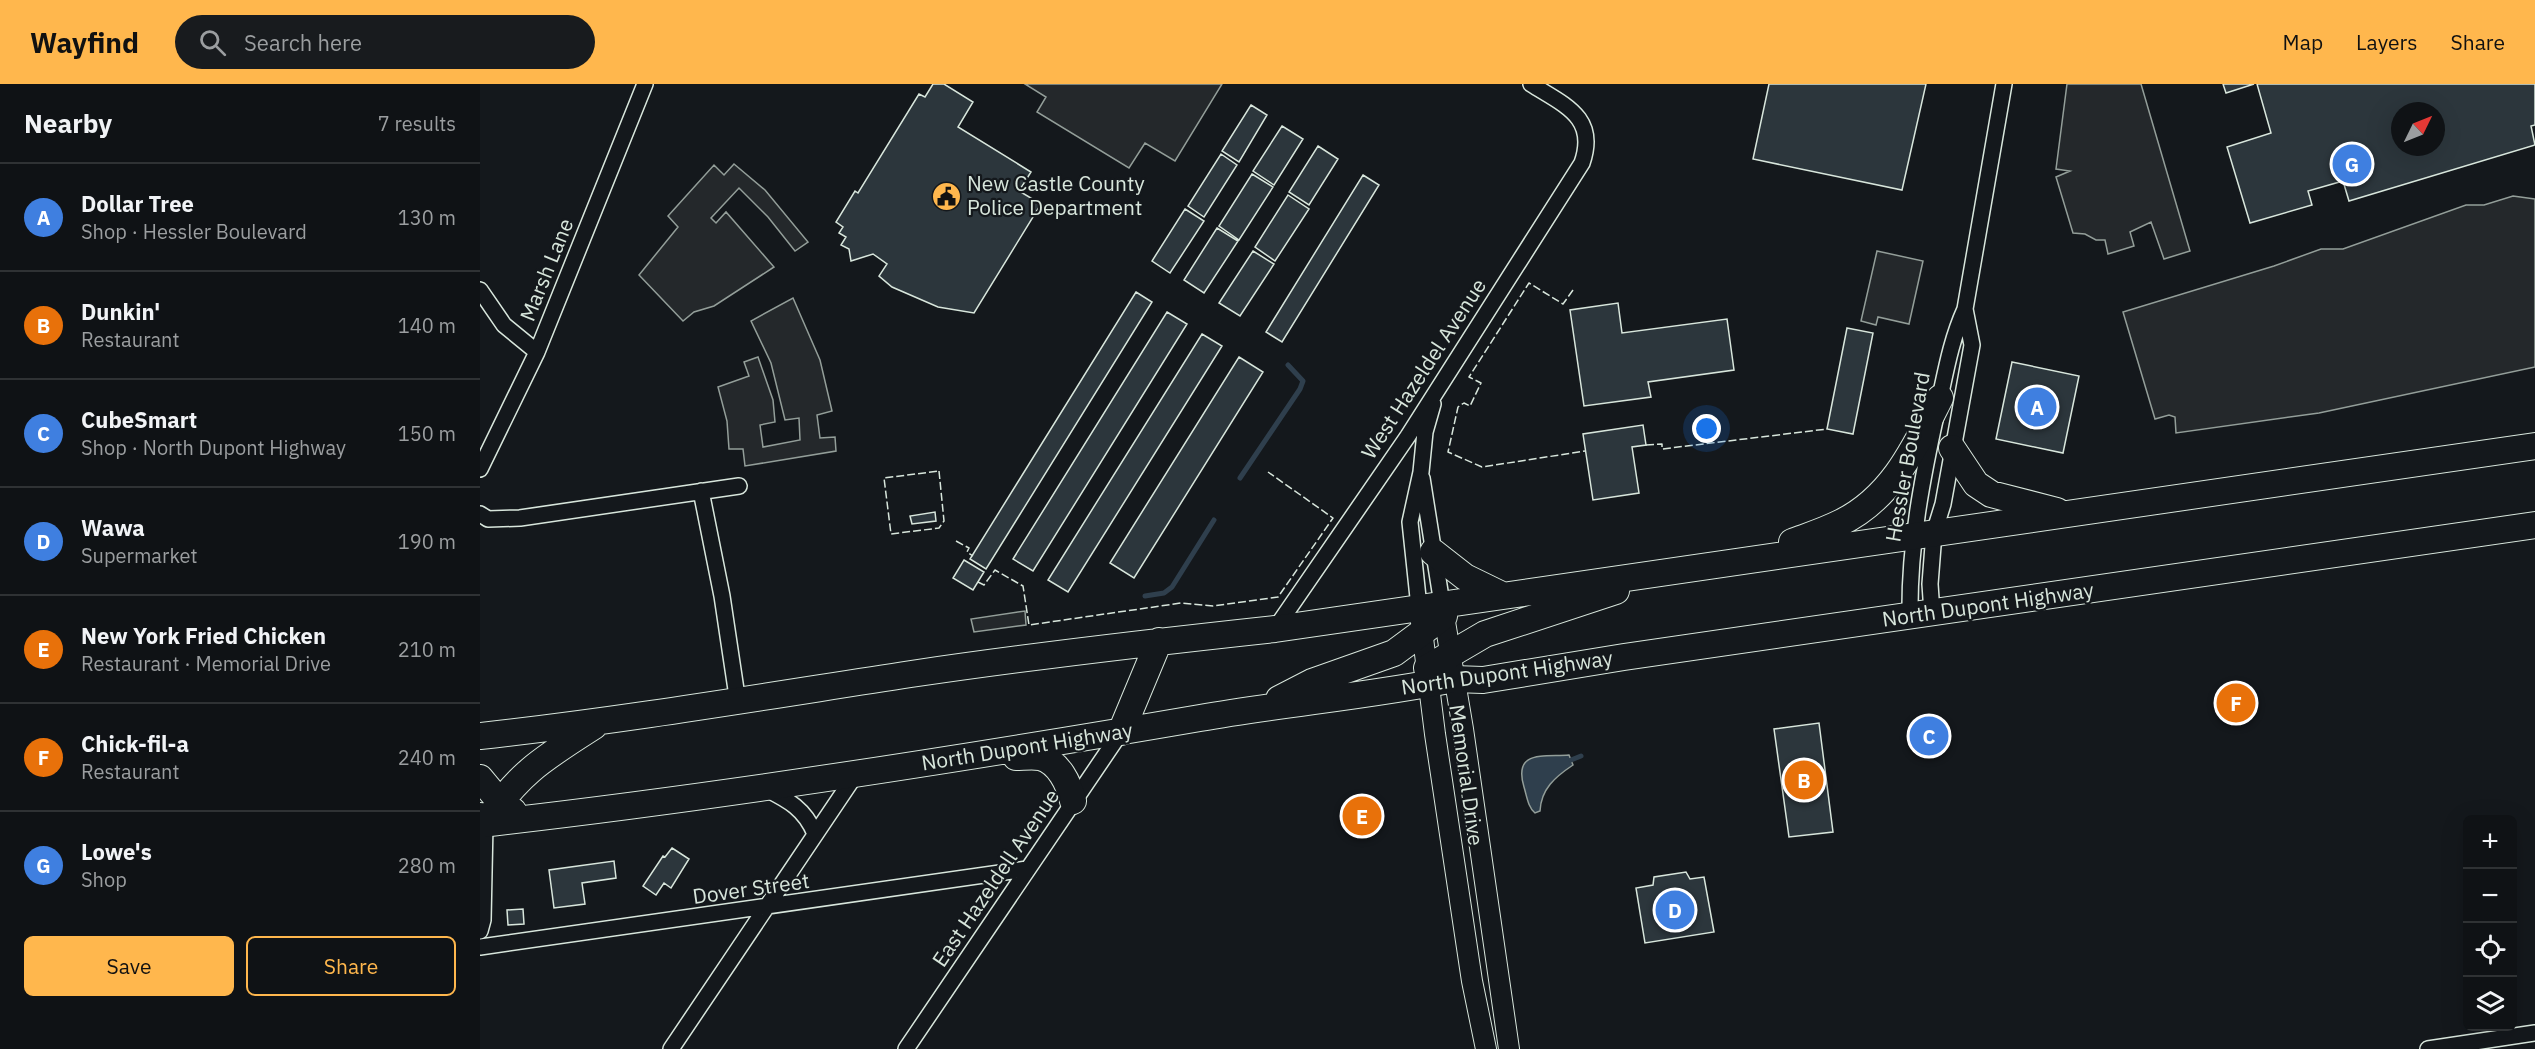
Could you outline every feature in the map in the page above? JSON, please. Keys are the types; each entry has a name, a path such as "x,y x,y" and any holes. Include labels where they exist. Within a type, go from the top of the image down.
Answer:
{"highway":[{"path":"1747,560 1841,523 1876,499 1893,481 1908,459 1940,398"},
{"path":"480,735 599,723 912,674 1159,641 1435,609 1502,595 2535,446"},
{"path":"1952,448 1976,484 1991,494 2068,514"},
{"name":"North Dupont Highway","path":"486,816 524,819 856,774 1121,732 1428,676 1483,680 2535,525"},
{"path":"1434,552 1465,577 1502,595"},
{"path":"1428,676 1450,653 1485,634 1688,568"},
{"path":"1260,708 1312,682 1394,653 1422,632 1435,609"},
{"path":"1121,732 1159,641"},
{"path":"486,816 529,769 553,751 599,723"},
{"path":"982,755 1041,758 1059,769 1070,788 1073,801"},
{"path":"480,778 486,816"}],"street":[{"name":"Marsh Lane","path":"480,469 537,352 645,84"},
{"name":"West Hazeldel Avenue","path":"1275,629 1408,436 1439,384 1582,163 1588,146 1584,125 1572,110 1531,84"},
{"name":"Hessler Boulevard","path":"1921,614 1930,576 1919,494 1953,336 1965,309 2004,84"},
{"path":"480,290 504,325 537,352"},
{"name":"Hessler Boulevard","path":"1921,614 1910,575 1924,534 1943,504 1972,345 1965,309"},
{"name":"Memorial Drive","path":"1439,384 1425,432 1421,472 1410,522 1450,653 1455,679 1509,1049"},
{"name":"Memorial Drive","path":"1421,472 1434,552 1435,609"},
{"path":"480,514 488,519 520,518 739,486"},
{"path":"700,491 722,596 738,703"},
{"name":"Memorial Drive","path":"1422,632 1472,981 1486,1049"},
{"name":"East Hazeldell Avenue","path":"906,1049 1121,732"},
{"path":"671,1049 856,774"},
{"path":"763,787 801,809 810,821 815,834"},
{"path":"480,931 483,920 486,816"},
{"name":"Dover Street","path":"480,947 1027,869"},
{"path":"2428,1049 2535,1033"}],"shaded area":[{"path":"1025,84 1222,84 1175,161 1145,143 1129,168 1037,112 1046,97"},
{"path":"2067,84 2141,84 2190,251 2164,259 2151,222 2130,232 2134,246 2108,254 2105,240 2096,240 2085,234 2073,233 2056,177 2070,171 2056,169"},
{"path":"734,164 765,190 808,242 795,251 768,217 739,188 711,218 716,223 726,212 774,267 714,306 694,312 683,321 639,275 678,227 668,216 714,165 724,175"},
{"path":"2513,196 2535,199 2535,367 2319,413 2176,433 2175,417 2169,415 2155,419 2123,312 2274,266 2321,249 2343,249 2466,205 2484,205"},
{"path":"1877,251 1923,261 1909,324 1878,317 1876,325 1861,321"},
{"path":"793,298 820,360 832,411 817,415 820,438 835,437 836,451 745,466 743,449 729,449 727,421 718,387 749,376 744,362 758,357 773,400 775,422 760,425 763,447 800,440 799,418 785,420 771,363 751,321"},
{"path":"1025,611 1026,625 974,632 971,619"}],"water":[{"path":"1569,755 1573,765 1550,784 1543,796 1540,811 1535,813 1529,805 1524,787 1523,767 1527,761 1540,756"}],"building":[{"path":"933,84 944,84 973,102 958,127 1031,172 1019,191 1041,204 974,313 938,307 892,287 879,276 887,264 873,254 851,261 849,249 841,245 846,237 839,233 843,227 836,222 855,191 858,193 919,94 925,97"},
{"path":"1769,84 1926,84 1902,190 1753,159"},
{"path":"2223,84 2254,84 2226,93"},
{"path":"2257,84 2535,84 2535,125 2531,126 2535,145 2349,201 2343,181 2308,191 2312,205 2250,223 2227,147 2271,133"},
{"path":"1251,105 1267,115 1239,162 1222,151"},
{"path":"1282,126 1303,139 1274,185 1253,171"},
{"path":"1318,146 1338,159 1309,205 1289,192"},
{"path":"1221,154 1237,165 1204,217 1188,206"},
{"path":"1252,174 1273,187 1239,240 1219,226"},
{"path":"1363,175 1379,185 1282,342 1266,332"},
{"path":"1288,195 1309,209 1275,261 1255,247"},
{"path":"1185,209 1204,221 1170,273 1152,261"},
{"path":"1217,228 1238,241 1204,293 1184,280"},
{"path":"1253,251 1274,264 1240,316 1219,303"},
{"path":"1136,292 1152,302 986,569 970,559"},
{"path":"1618,303 1622,333 1727,319 1734,370 1648,382 1651,397 1584,406 1570,310"},
{"path":"1167,312 1187,324 1033,571 1013,559"},
{"path":"1847,328 1873,333 1853,434 1827,429"},
{"path":"1202,334 1222,346 1068,592 1048,580"},
{"path":"1239,357 1263,372 1134,578 1110,563"},
{"path":"2012,362 2079,376 2063,453 1996,439"},
{"path":"1643,425 1646,445 1632,447 1639,493 1593,500 1583,434"},
{"path":"935,512 936,521 912,524 910,516"},
{"path":"964,560 984,572 973,590 953,578"},
{"path":"1819,723 1833,832 1789,837 1774,729"},
{"path":"672,848 689,859 671,888 664,883 656,895 643,886 663,856 665,857"},
{"path":"614,861 616,878 582,883 585,904 554,908 549,870"},
{"path":"1686,872 1690,879 1704,877 1714,932 1645,943 1636,888 1653,885 1654,877"},
{"path":"523,909 524,924 508,925 507,910"}],"waterway":[{"path":"1240,478 1300,389 1303,381 1288,365"},
{"path":"1145,596 1164,593 1172,587 1214,520"},
{"path":"1571,760 1581,756"}],"fence":[{"path":"1573,290 1563,304 1529,283 1469,377 1481,383 1470,406 1464,403 1458,407 1448,452 1482,467 1585,451"},
{"path":"1646,445 1662,444 1662,449 1827,429"},
{"path":"939,471 944,521 939,528 891,534 884,478 939,471"},
{"path":"978,582 984,585 995,570 1023,586 1029,625 1181,603 1213,606 1278,597 1333,518 1268,472"},
{"path":"956,541 969,548 967,552 973,556"}],"place":[{"name":"Lowe's","path":"2352,164"},
{"name":"New Castle County Police Department","path":"946,196"},
{"name":"Dollar Tree","path":"2037,407"},
{"name":"Chick-fil-a","path":"2236,703"},
{"name":"CubeSmart","path":"1929,736"},
{"name":"Dunkin'","path":"1804,780"},
{"name":"New York Fried Chicken","path":"1362,816"},
{"name":"Wawa","path":"1675,910"}]}
